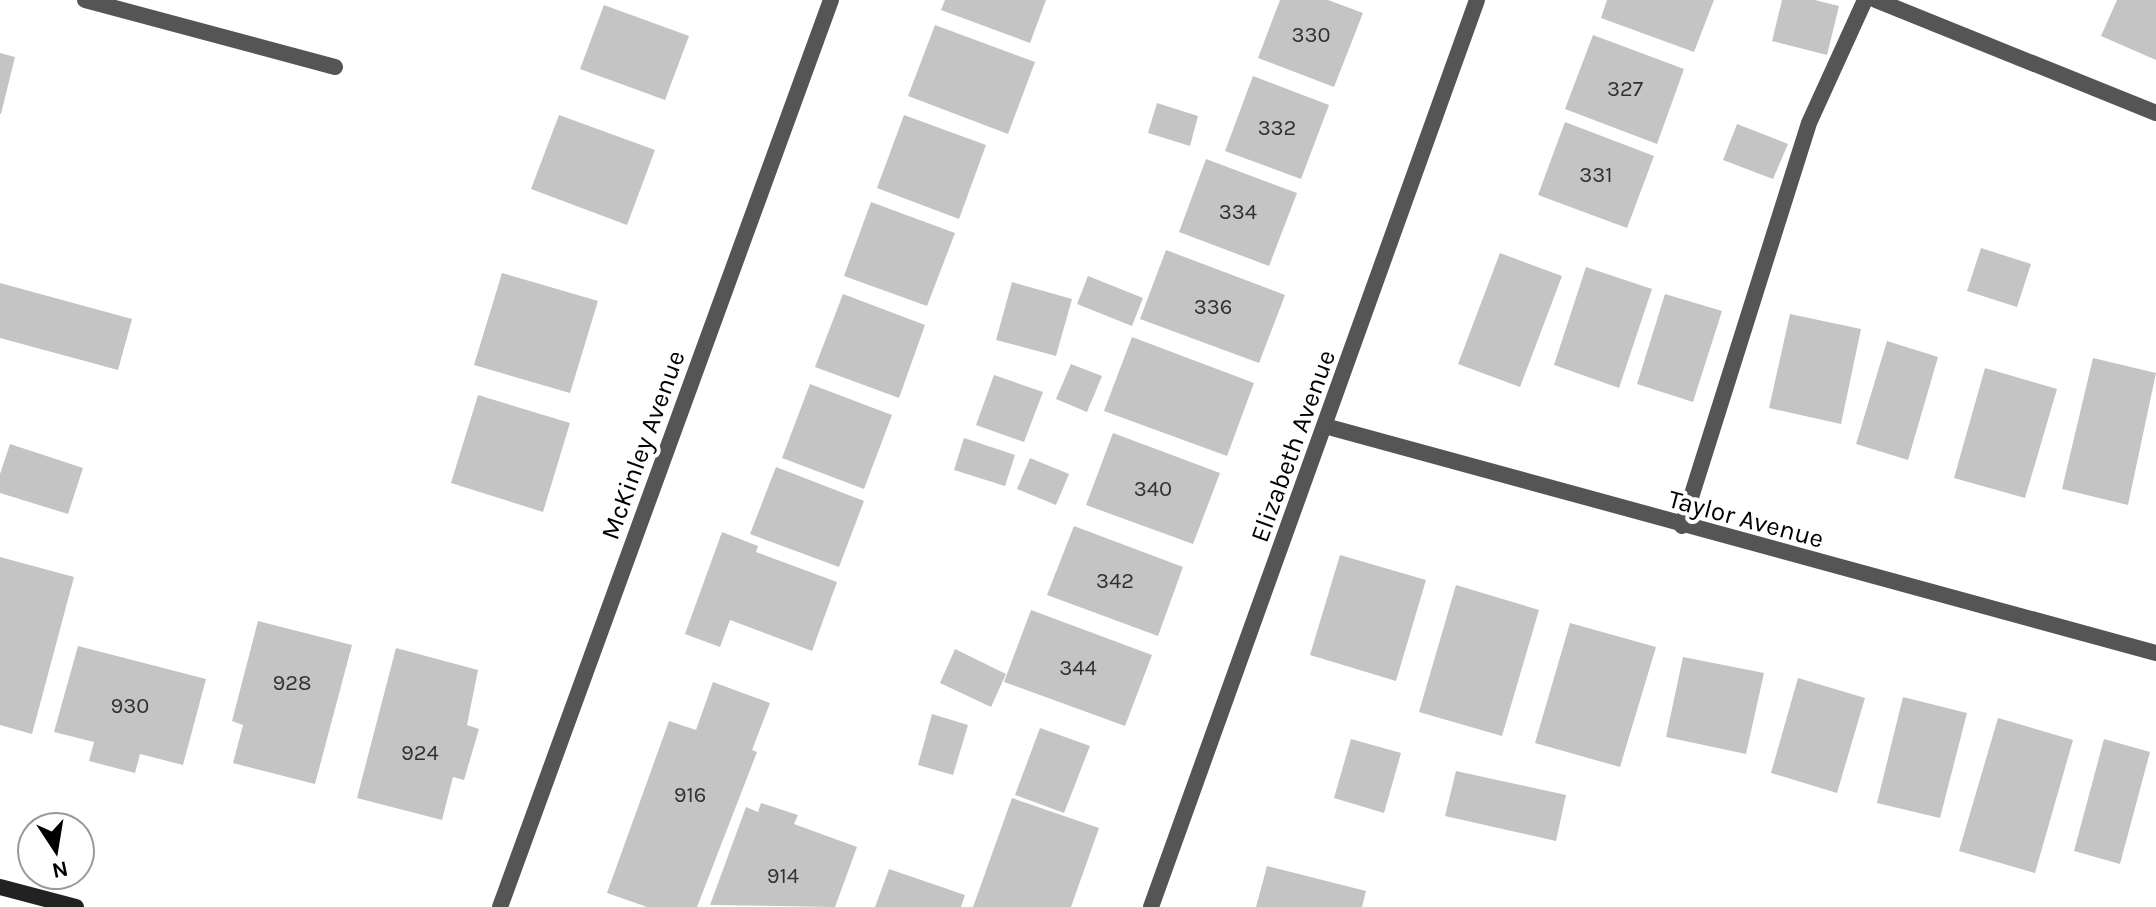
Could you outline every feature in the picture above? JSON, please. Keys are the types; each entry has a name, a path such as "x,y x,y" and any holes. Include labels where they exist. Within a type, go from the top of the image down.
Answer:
{"street":[{"path":"85,0 335,67"},
{"name":"McKinley Avenue","path":"500,907 831,0"},
{"name":"Elizabeth Avenue","path":"1151,907 1477,0"},
{"path":"1682,526 1809,123 1865,0"},
{"path":"1876,0 2156,113"},
{"name":"Taylor Avenue","path":"1325,426 2156,653"},
{"path":"0,887 76,907"}],"building":[{"path":"945,0 1046,0 1030,43 941,10"},
{"path":"1280,0 1328,0 1363,13 1334,87 1258,58"},
{"path":"1607,0 1714,0 1694,52 1601,18"},
{"path":"1782,0 1815,0 1839,6 1827,55 1772,41"},
{"path":"2117,0 2156,0 2156,60 2101,36"},
{"path":"604,5 689,36 665,100 580,69"},
{"path":"935,25 1035,62 1008,134 908,96"},
{"path":"1593,35 1684,69 1657,144 1565,109"},
{"path":"0,53 15,57 1,114 0,114"},
{"path":"1253,76 1329,105 1301,179 1225,151"},
{"path":"1157,103 1198,116 1190,146 1148,133"},
{"path":"559,115 655,150 627,225 531,189"},
{"path":"904,115 986,145 959,219 877,188"},
{"path":"1565,122 1654,156 1627,228 1538,195"},
{"path":"1737,124 1788,144 1773,179 1723,160"},
{"path":"1206,159 1297,193 1269,266 1179,232"},
{"path":"871,202 955,233 927,306 844,276"},
{"path":"1981,248 2031,264 2017,307 1967,291"},
{"path":"1166,250 1285,295 1259,363 1140,319"},
{"path":"1500,253 1562,276 1520,387 1458,364"},
{"path":"1586,267 1652,289 1619,388 1554,365"},
{"path":"502,273 598,301 570,393 474,365"},
{"path":"1088,276 1143,298 1132,326 1077,304"},
{"path":"1012,282 1072,299 1056,356 996,340"},
{"path":"0,283 132,319 118,370 0,338"},
{"path":"843,294 925,325 899,398 815,367"},
{"path":"1665,294 1722,311 1693,402 1637,384"},
{"path":"1790,314 1861,329 1841,424 1769,408"},
{"path":"1132,337 1254,383 1227,456 1104,411"},
{"path":"1887,341 1938,357 1908,460 1856,444"},
{"path":"2093,358 2156,373 2128,505 2062,489"},
{"path":"1071,364 1102,376 1087,412 1056,399"},
{"path":"1985,368 2057,389 2025,498 1954,478"},
{"path":"994,375 1043,392 1024,442 976,425"},
{"path":"810,384 892,415 864,489 782,458"},
{"path":"478,395 570,423 543,512 451,483"},
{"path":"1113,433 1220,473 1193,544 1086,505"},
{"path":"964,438 1015,455 1005,486 954,470"},
{"path":"10,444 83,468 68,514 0,493 0,474"},
{"path":"1030,458 1069,474 1056,505 1017,489"},
{"path":"776,467 864,501 839,567 750,534"},
{"path":"1074,526 1183,567 1158,636 1047,595"},
{"path":"722,532 758,546 756,552 837,582 812,651 730,620 720,647 685,634"},
{"path":"1340,555 1426,580 1396,681 1310,655"},
{"path":"0,557 74,577 32,734 0,725"},
{"path":"1456,585 1539,610 1502,736 1419,712"},
{"path":"1031,610 1152,655 1125,726 1004,682"},
{"path":"258,621 352,645 315,784 233,763 243,725 232,721"},
{"path":"1570,623 1656,647 1620,767 1535,743"},
{"path":"78,646 206,679 183,765 140,754 135,773 89,761 94,742 54,732"},
{"path":"396,648 478,670 467,725 479,729 464,780 453,777 442,820 357,798"},
{"path":"955,649 1006,674 991,707 940,683"},
{"path":"1683,657 1764,673 1746,754 1666,737"},
{"path":"1798,678 1865,698 1837,793 1771,773"},
{"path":"713,682 770,703 752,750 757,752 697,907 647,907 607,893 669,721 696,730"},
{"path":"1903,697 1967,713 1940,818 1877,803"},
{"path":"932,714 968,725 953,775 918,765"},
{"path":"1998,718 2073,740 2035,873 1959,851"},
{"path":"1040,728 1090,746 1064,813 1015,795"},
{"path":"1351,739 1401,753 1384,813 1334,798"},
{"path":"2104,739 2150,752 2120,864 2074,851"},
{"path":"1456,771 1566,795 1556,841 1445,816"},
{"path":"1012,798 1099,828 1071,907 973,907"},
{"path":"761,803 798,815 794,824 857,847 835,907 710,905 746,807 758,812"},
{"path":"1267,866 1366,891 1362,907 1256,907"},
{"path":"889,869 965,895 961,907 875,907"}]}
